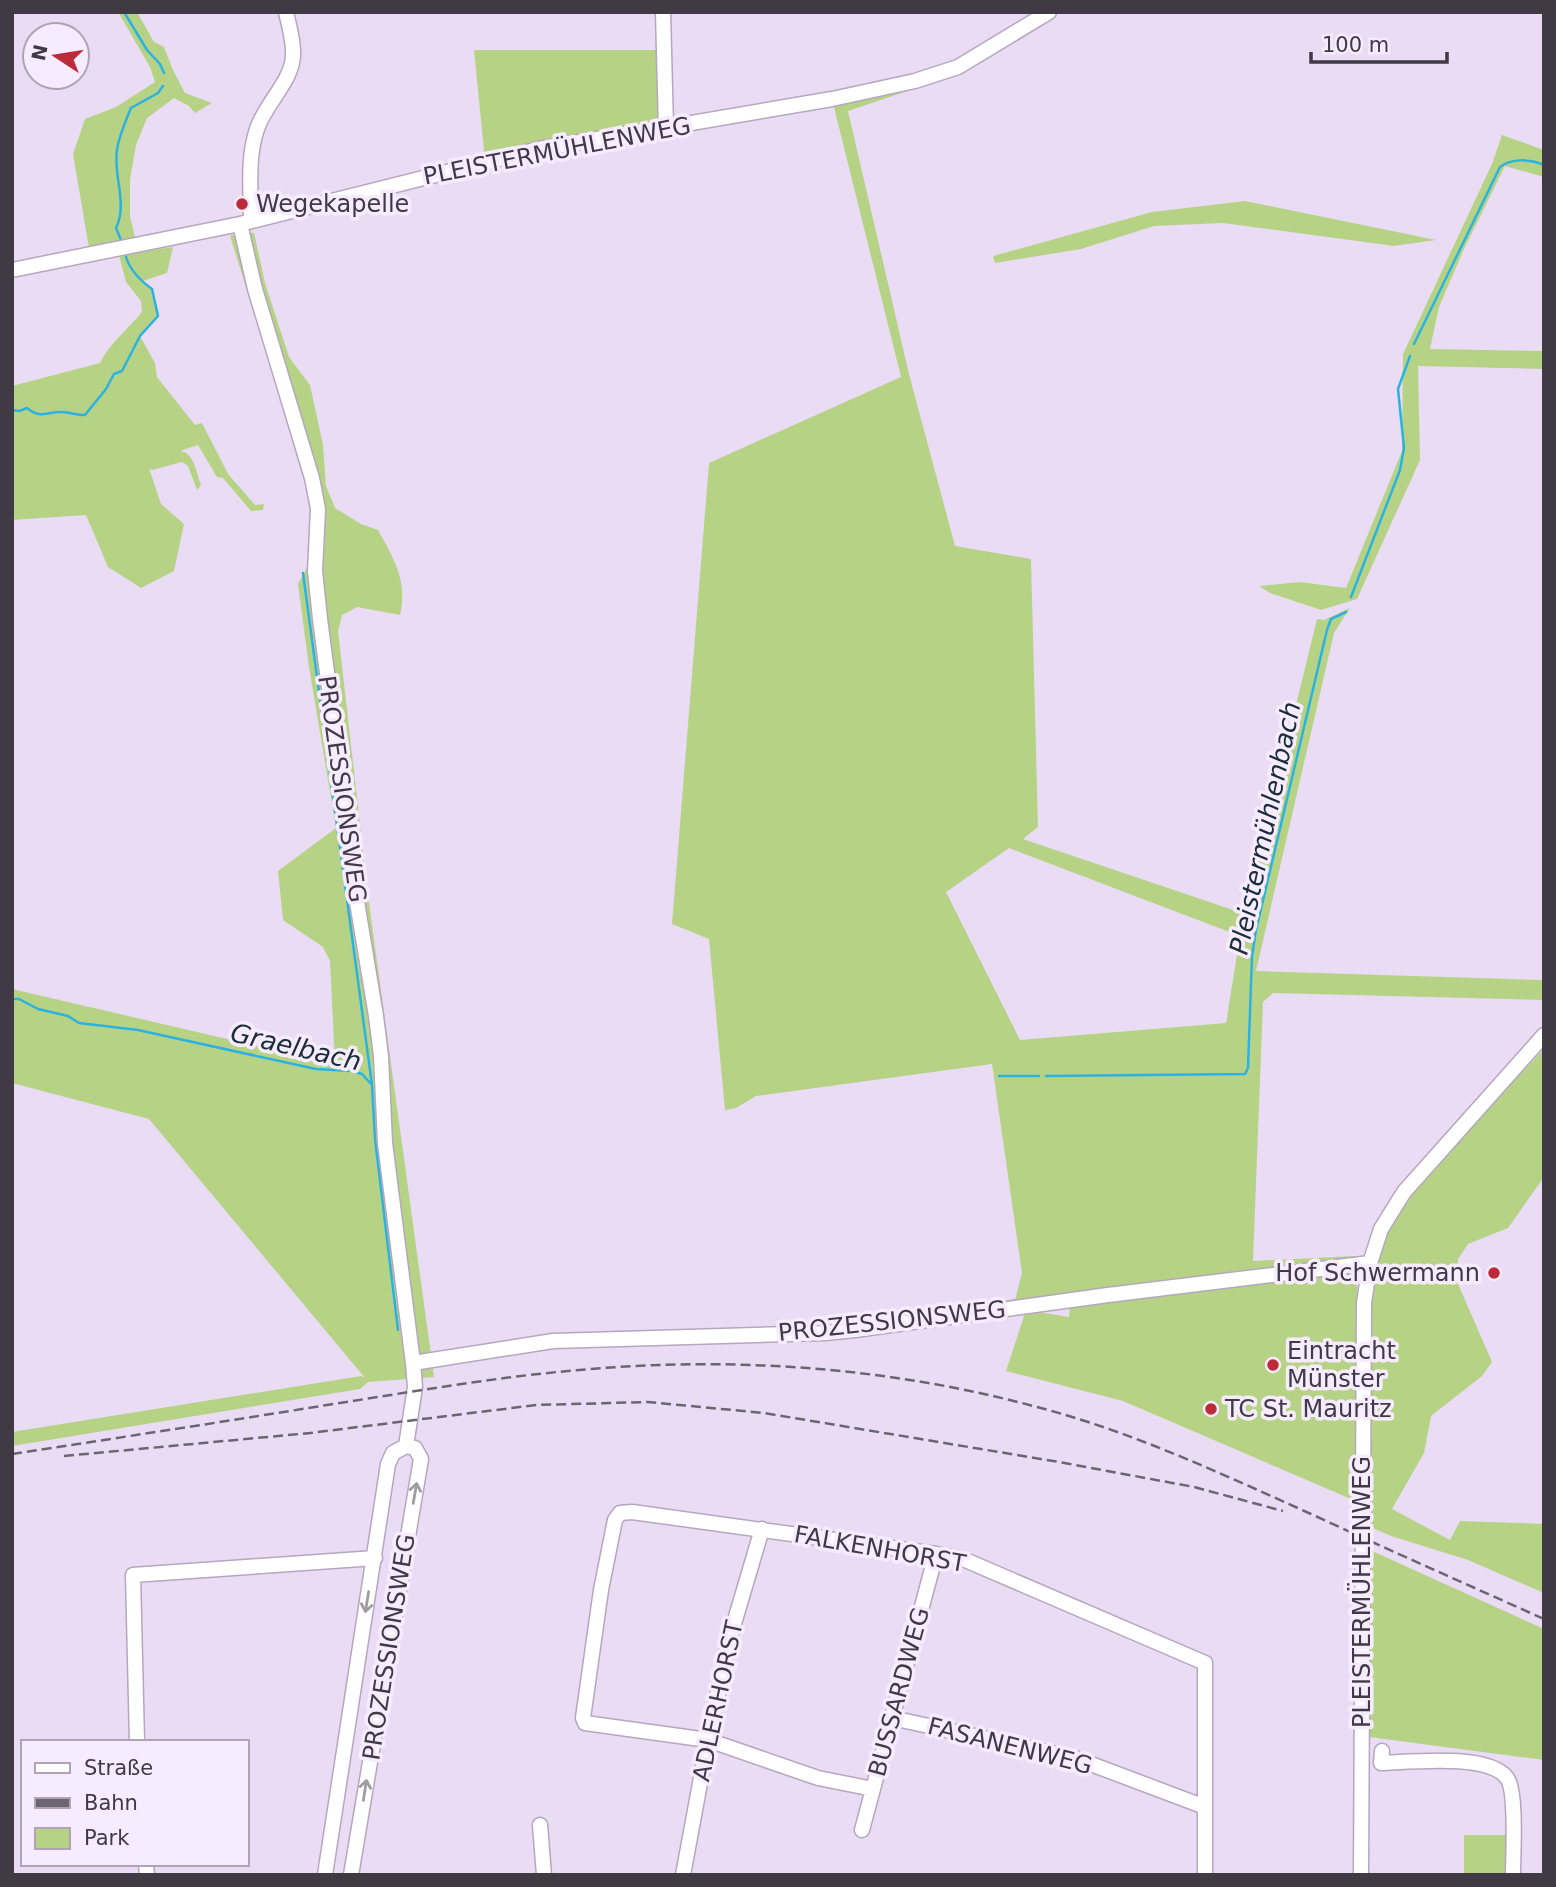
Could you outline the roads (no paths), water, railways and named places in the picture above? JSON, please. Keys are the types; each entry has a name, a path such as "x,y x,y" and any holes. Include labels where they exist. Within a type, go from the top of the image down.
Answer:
{"street":[{"name":"PROZESSIONSWEG","path":"286,12 293,57 286,77 264,109 256,131 246,223 255,289 312,478 318,509 315,571 320,619 357,902 377,1030 385,1143 413,1363 415,1387 406,1446"},
{"path":"663,12 666,128"},
{"name":"PLEISTERMÜHLENWEG","path":"12,270 246,223 539,149 832,99 915,82 958,67 1049,12"},
{"name":"PLEISTERMÜHLENWEG","path":"1361,1875 1364,1303 1370,1263 1381,1228 1404,1192 1544,1035"},
{"name":"PROZESSIONSWEG","path":"413,1363 553,1341 855,1330 1370,1263"},
{"name":"PROZESSIONSWEG","path":"325,1875 388,1464 393,1453 406,1446 415,1448 421,1459 351,1875"},
{"name":"FALKENHORST","path":"708,1740 584,1723 601,1590 615,1520 620,1513 628,1511 963,1559 1205,1663 1205,1807"},
{"name":"ADLERHORST","path":"683,1875 730,1637 762,1529"},
{"name":"BUSSARDWEG","path":"862,1830 936,1554"},
{"path":"137,1740 133,1575 375,1558"},
{"name":"FASANENWEG","path":"892,1718 1075,1758 1205,1807"},
{"path":"708,1740 818,1778 873,1789"},
{"path":"1382,1751 1381,1763 1481,1763 1507,1778 1512,1792 1513,1875"},
{"path":"1205,1807 1205,1875"},
{"path":"540,1825 544,1875"}],"waterway":[{"name":"Graelbach","path":"124,12 164,73"},
{"name":"Graelbach","path":"121,240 116,228 121,209 116,160 119,140 131,108 158,93 163,86"},
{"name":"Pleistermühlenbach","path":"1414,344 1500,167 1521,160 1544,165"},
{"name":"Graelbach","path":"12,410 27,408 40,414 61,412 85,415 106,389 114,374 122,371 140,336 158,316 152,289 136,275 126,257"},
{"name":"Pleistermühlenbach","path":"1351,597 1400,470 1404,448 1398,389 1410,356"},
{"path":"303,573 372,1085 375,1139 398,1330"},
{"name":"Pleistermühlenbach","path":"1046,1076 1245,1074 1248,1068 1252,956 1256,930 1327,630 1331,619 1346,612"},
{"name":"Graelbach","path":"12,999 68,1016 79,1023 138,1030 316,1069 352,1071 362,1074 372,1085"},
{"name":"Pleistermühlenbach","path":"999,1076 1039,1076"}],"railway":[{"path":"12,1454 453,1385 579,1370 694,1364 810,1368 867,1374 981,1393 1073,1417 1142,1441 1211,1469 1544,1619"},
{"path":"64,1456 310,1433 536,1405 648,1402 764,1413 1059,1462 1194,1487 1283,1511"}],"place":[{"name":"Wegekapelle","path":"242,204"},
{"name":"Hof Schwermann","path":"1494,1273"},
{"name":"Eintracht Münster","path":"1273,1365"},
{"name":"TC St. Mauritz","path":"1211,1409"}]}
